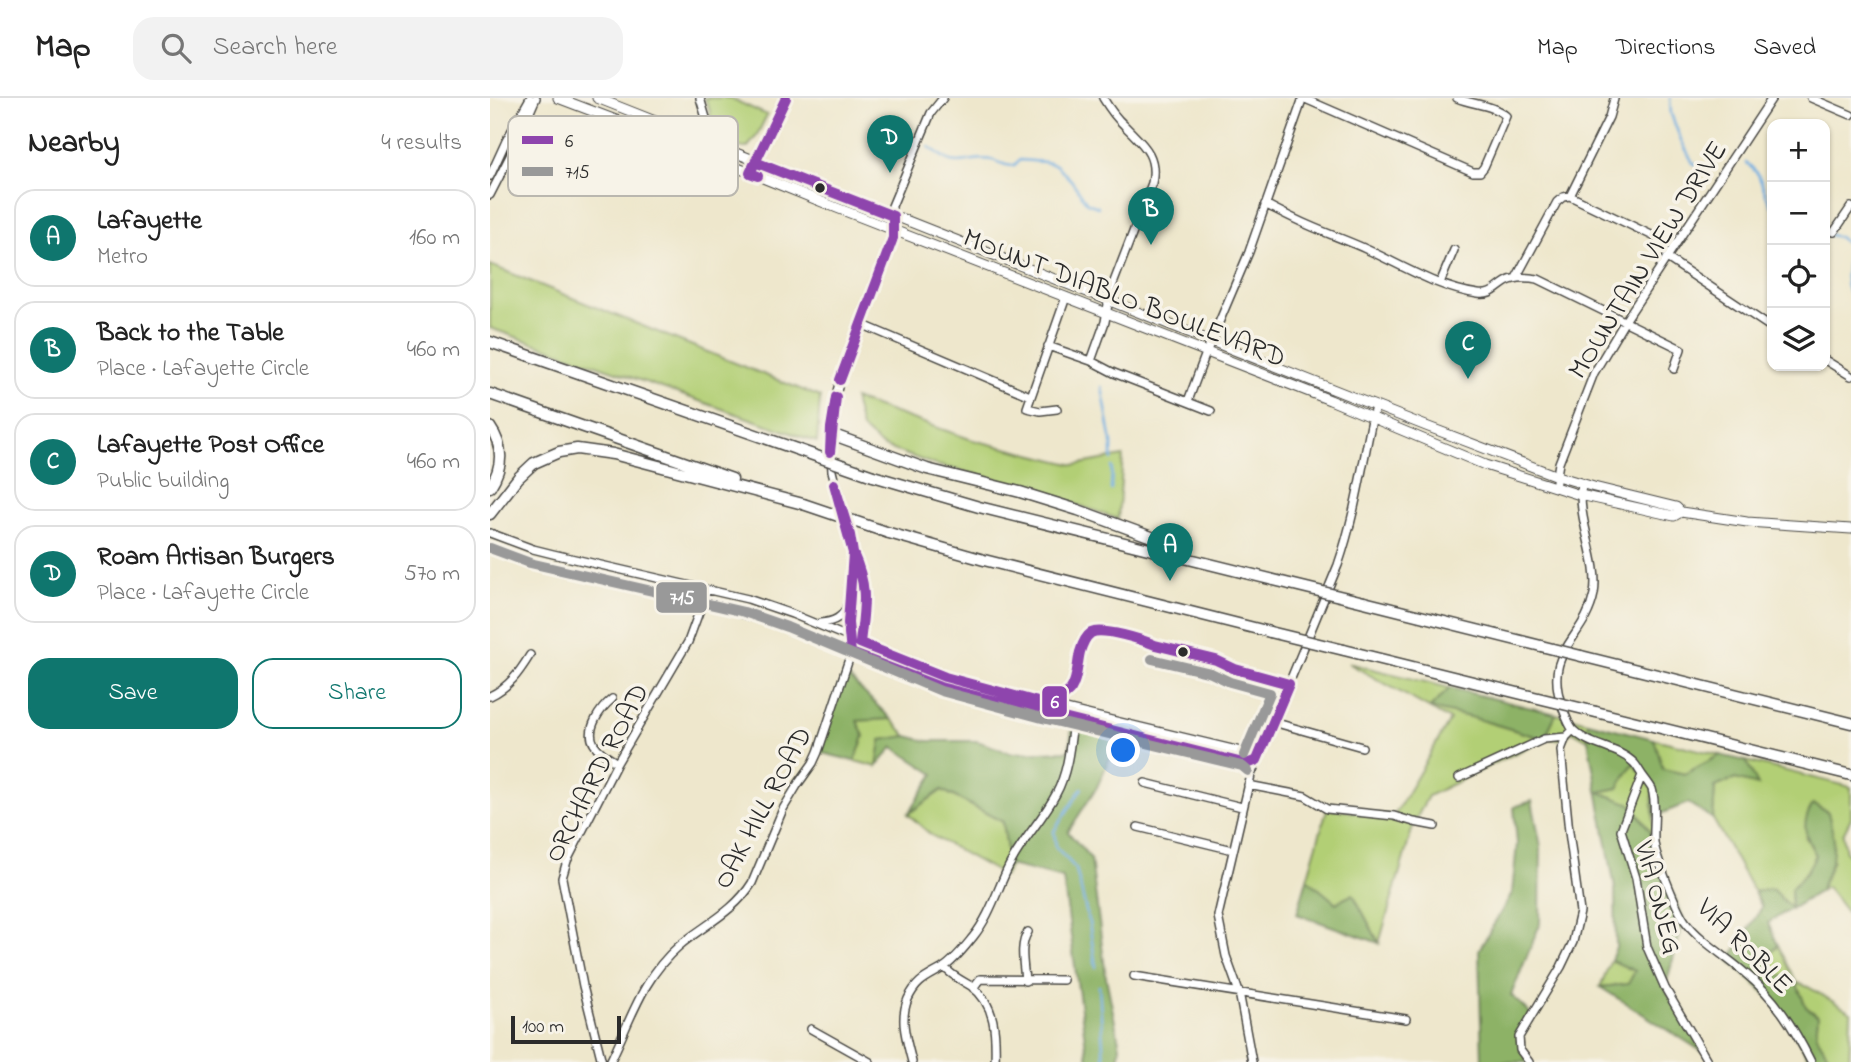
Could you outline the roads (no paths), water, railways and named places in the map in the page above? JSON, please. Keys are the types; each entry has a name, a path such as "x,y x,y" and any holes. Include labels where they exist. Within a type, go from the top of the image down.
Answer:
{"highway":[{"path":"490,342 873,476 979,507 1851,723"},
{"path":"490,394 803,504 961,554 1851,775"},
{"path":"490,427 498,441 501,456 498,472 490,487"},
{"path":"831,434 927,469 1020,492 1078,510 1168,543 1201,562"},
{"path":"490,514 518,478 534,463 552,454 577,449 613,454 803,504"}],"main road":[{"name":"MOUNT DIABLO BOULEVARD","path":"558,98 604,116"},
{"name":"MOUNT DIABLO BOULEVARD","path":"597,98 642,116"},
{"path":"750,173 786,98"},
{"name":"MOUNT DIABLO BOULEVARD","path":"738,155 1556,476 1676,507 1681,512 1747,522 1851,528"},
{"name":"MOUNT DIABLO BOULEVARD","path":"738,168 1485,465 1580,495 1674,516 1681,512"},
{"path":"1170,338 1176,335 1200,344 1211,341"},
{"path":"1206,353 1212,348 1237,356 1244,354"}],"street":[{"path":"520,116 530,98"},
{"path":"528,116 536,98"},
{"path":"700,98 705,116"},
{"path":"892,216 892,206 931,113 943,98"},
{"path":"1091,361 1105,322 1110,292 1155,170 1147,149 1115,116 1103,98"},
{"path":"1188,401 1249,252 1303,98 1473,172 1480,172 1505,115 1495,108 1467,103 1457,98"},
{"name":"MOUNTAIN VIEW DRIVE","path":"1555,488 1559,463 1591,381 1625,321 1772,98"},
{"path":"1811,98 1831,102 1851,115"},
{"path":"1570,196 1609,117 1614,99"},
{"path":"490,176 508,137"},
{"path":"500,176 501,154"},
{"path":"490,195 508,159"},
{"path":"1516,278 1557,202 1563,197 1570,196 1674,246"},
{"path":"1265,204 1309,226 1469,293 1483,295 1495,292 1506,282 1516,278 1538,279 1681,349 1674,369"},
{"path":"1834,232 1851,208"},
{"name":"OAK HILL ROAD","path":"610,1062 651,976 679,946 734,906 746,894 783,809 818,752 851,653 860,643 865,597 861,571 853,553 832,471 831,434 837,388 892,238 892,216"},
{"path":"1440,283 1454,250"},
{"path":"1667,258 1767,325"},
{"path":"1057,409 1040,411 1027,408 1066,297"},
{"path":"861,324 1030,396"},
{"path":"1048,346 1211,411"},
{"path":"1830,363 1851,376"},
{"path":"1252,1062 1239,992 1226,956 1218,916 1248,785 1345,546 1375,405"},
{"path":"1529,1062 1520,1050 1518,1037 1565,959 1573,942 1580,912 1562,750 1566,737 1573,730 1557,692 1557,675 1562,653 1584,619 1594,594 1593,569 1580,495 1582,484"},
{"path":"490,533 552,554 748,599 945,677 1250,753 1257,760"},
{"path":"490,551 703,602 779,626 940,687 1247,764 1257,760"},
{"name":"OAK HILL ROAD","path":"851,653 848,637 853,553"},
{"path":"816,624 831,622 845,612 852,587"},
{"name":"ORCHARD ROAD","path":"602,1062 583,986 562,878 567,861 617,763 688,642 708,590"},
{"path":"490,696 513,680 530,655"},
{"path":"612,699 603,706 596,720 592,742 617,763"},
{"path":"912,1062 903,1022 904,1011 917,984 944,967 976,934 989,912 1009,865 1056,795 1065,775 1073,721 1070,710"},
{"path":"1273,723 1362,747"},
{"name":"VIA ROBLE","path":"1573,730 1633,762 1651,788 1655,816 1654,845 1666,881 1684,920 1702,939 1746,973 1778,1005 1811,1062"},
{"path":"1459,778 1544,739 1566,737"},
{"name":"VIA ONEG","path":"1642,775 1621,830 1636,878 1647,947 1665,988 1708,1062"},
{"path":"1144,783 1242,807"},
{"path":"1248,785 1305,796 1326,809 1394,816 1435,826"},
{"path":"1138,827 1233,850"},
{"path":"1025,981 1023,945 1028,932"},
{"path":"944,967 986,1001 996,1037 995,1062"},
{"path":"1134,975 1406,1019"},
{"path":"973,988 980,979 1063,980"},
{"path":"811,1029 870,1062"}],"waterway":[{"path":"1670,98 1671,114 1681,140 1693,163 1704,168"},
{"path":"929,147 953,162 986,159 1013,166 1020,160 1056,165 1071,180 1087,203 1098,207"},
{"path":"1746,162 1758,174 1767,197"},
{"path":"1830,235 1839,237 1850,247 1846,279 1851,296"},
{"path":"1102,387 1112,443 1112,460"},
{"path":"1111,490 1112,467"},
{"path":"1082,788 1054,831 1056,847 1076,869 1096,967"},
{"path":"1099,986 1104,1062"}],"place":[{"name":"Roam Artisan Burgers","path":"890,173"},
{"name":"Back to the Table","path":"1151,245"},
{"name":"Lafayette Post Office","path":"1468,379"},
{"name":"Lafayette","path":"1170,581"}]}
